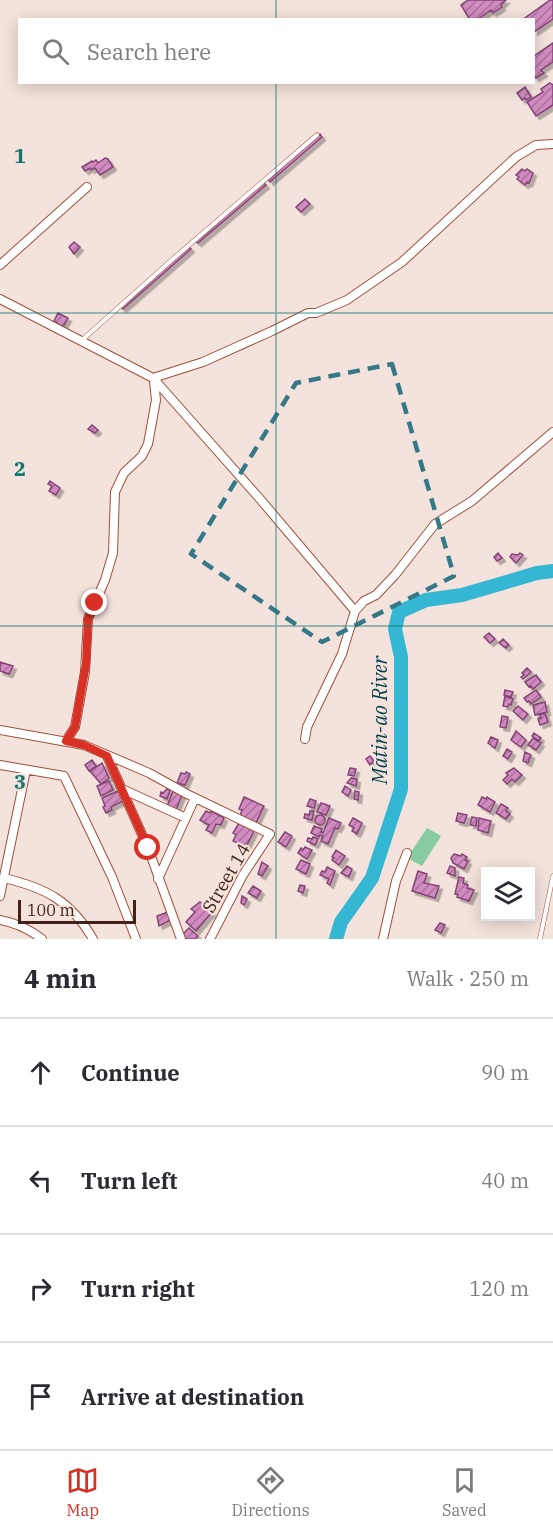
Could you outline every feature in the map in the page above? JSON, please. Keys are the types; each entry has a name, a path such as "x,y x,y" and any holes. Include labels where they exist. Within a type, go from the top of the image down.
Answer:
{"street":[{"path":"153,378 202,362 272,332 308,313 316,313 347,300 402,262 516,157 536,145 553,144"},
{"path":"0,265 87,187"},
{"path":"0,299 153,378 261,499 355,611"},
{"path":"66,741 75,727 84,681 88,619 105,580 113,553 116,492 124,473 142,456 151,433 157,394 153,378"},
{"path":"305,739 312,714 342,654 355,611 364,601 376,595 395,575 435,524 472,501 553,432"},
{"path":"0,730 84,745 149,773 195,798 158,879"},
{"path":"107,756 148,848 182,939"},
{"path":"0,765 64,776 112,877 136,939"},
{"path":"0,896 26,770"},
{"path":"122,789 186,819"},
{"name":"Street 14","path":"195,798 270,834 243,875 210,939"},
{"path":"383,939 396,881 407,853"},
{"path":"4,879 53,895 71,908 93,939"},
{"path":"0,920 31,930 42,939"}],"lane":[{"path":"80,341 317,135"},
{"path":"540,939 553,876"}],"highlighted area":[{"path":"392,364 454,576 322,642 191,554 296,383"}],"green space":[{"path":"427,828 441,836 422,866 407,858"}],"building":[{"path":"468,0 506,0 501,5 502,7 493,13 491,10 480,18 469,18 461,5"},
{"path":"553,0 553,19 535,31 535,18 525,18"},
{"path":"553,43 553,62 541,70 544,73 536,78 535,77 535,55"},
{"path":"550,83 553,85 553,105 536,116 527,102 543,92 541,89"},
{"path":"525,87 531,97 522,100 517,93"},
{"path":"320,134 322,137 270,182 268,179"},
{"path":"105,158 113,167 100,175 95,168 85,171 82,167 96,160 98,163"},
{"path":"522,169 533,173 529,183 525,185 517,179 519,177 516,175"},
{"path":"263,182 266,185 198,243 195,241"},
{"path":"305,199 310,204 301,212 296,207"},
{"path":"74,242 80,247 74,254 69,247"},
{"path":"188,246 191,249 123,309 120,306"},
{"path":"58,313 68,318 63,327 54,321"},
{"path":"92,425 98,430 95,433 88,429"},
{"path":"50,481 60,488 56,495 49,491 52,486 48,484"},
{"path":"498,553 502,558 497,561 494,557"},
{"path":"512,554 523,555 516,563 510,557"},
{"path":"489,633 495,639 490,643 484,637"},
{"path":"503,639 509,645 506,648 499,643"},
{"path":"0,662 13,666 9,674 0,671"},
{"path":"527,668 531,672 523,679 522,673"},
{"path":"536,675 541,682 533,689 525,682"},
{"path":"505,690 513,692 511,697 504,695"},
{"path":"536,690 541,697 531,704 527,702 524,698"},
{"path":"505,696 513,699 508,707 503,706"},
{"path":"545,702 547,712 535,715 533,705"},
{"path":"518,706 528,714 523,720 513,711"},
{"path":"545,713 548,722 540,725 538,719"},
{"path":"502,716 508,717 506,728 500,727"},
{"path":"516,731 526,740 521,747 511,740"},
{"path":"534,733 541,738 539,741 532,736"},
{"path":"491,737 498,740 495,748 488,743"},
{"path":"533,738 541,743 536,750 528,745"},
{"path":"507,749 512,752 508,759 503,756"},
{"path":"525,752 531,755 528,763 523,761"},
{"path":"370,756 374,761 370,765 366,759"},
{"path":"92,760 96,766 89,771 85,765"},
{"path":"102,763 109,778 101,784 90,771"},
{"path":"350,768 356,769 354,776 348,775"},
{"path":"514,768 522,775 515,782 512,779 507,784 503,780 508,775 506,773"},
{"path":"181,773 190,774 185,785 177,783"},
{"path":"351,778 357,779 356,786 347,783"},
{"path":"109,781 113,790 101,796 97,786"},
{"path":"345,786 351,790 348,796 342,792"},
{"path":"167,789 170,791 167,799 160,796 161,792"},
{"path":"118,791 123,801 111,807 112,810 106,813 102,798"},
{"path":"173,791 182,795 176,810 167,806"},
{"path":"355,791 359,792 358,800 354,799"},
{"path":"244,797 264,806 256,823 240,816 242,810 239,809"},
{"path":"482,797 495,802 490,812 478,805"},
{"path":"310,799 316,801 314,808 307,806"},
{"path":"321,803 330,806 326,815 317,812"},
{"path":"501,804 508,808 506,811 510,814 506,819 496,813"},
{"path":"206,811 210,813 211,811 224,818 221,825 216,824 212,833 206,830 209,825 200,820"},
{"path":"310,811 314,811 312,820 304,818 305,814 309,815"},
{"path":"458,813 467,815 464,823 456,821"},
{"path":"320,815 324,816 324,824 320,825 316,824 315,820 316,816"},
{"path":"472,817 477,818 476,826 470,825"},
{"path":"329,818 341,823 338,829 335,828 328,844 321,841 323,836 319,837 311,833 314,826 322,829 323,833"},
{"path":"353,818 362,823 357,834 349,825"},
{"path":"479,818 491,821 488,833 478,830"},
{"path":"239,823 254,831 246,847 233,841 236,835 233,833"},
{"path":"285,832 292,836 286,847 278,842"},
{"path":"308,838 318,839 315,845 307,841"},
{"path":"305,847 312,850 307,859 298,853 301,848 303,850"},
{"path":"336,850 345,856 339,865 332,860"},
{"path":"454,854 467,857 465,860 468,861 464,869 453,863 451,858"},
{"path":"301,860 310,864 306,874 296,869"},
{"path":"262,862 268,866 262,876 258,874"},
{"path":"347,866 352,869 349,877 341,873"},
{"path":"450,866 455,868 455,876 447,873"},
{"path":"327,867 335,871 330,885 327,883 329,879 320,875"},
{"path":"418,871 427,874 424,883 439,886 435,898 412,891"},
{"path":"459,877 464,878 463,883 468,885 467,888 474,890 469,901 455,894"},
{"path":"300,885 305,886 303,893 298,891"},
{"path":"253,886 261,891 257,898 248,893"},
{"path":"242,896 247,899 244,905 241,903"},
{"path":"200,902 212,912 196,931 186,922 195,912 191,909"},
{"path":"168,912 171,920 159,926 157,916"},
{"path":"440,923 445,925 441,933 435,930"},
{"path":"189,928 198,936 195,939 185,939 181,936"}],"waterway":[{"name":"Matin-ao River","path":"336,939 341,922 372,878 401,789 401,657 395,629 399,612 426,600 462,595 537,573 553,571"}],"route":[{"path":"95,603 88,619 86,664 75,727 66,741 84,745 107,756 148,848"}]}
